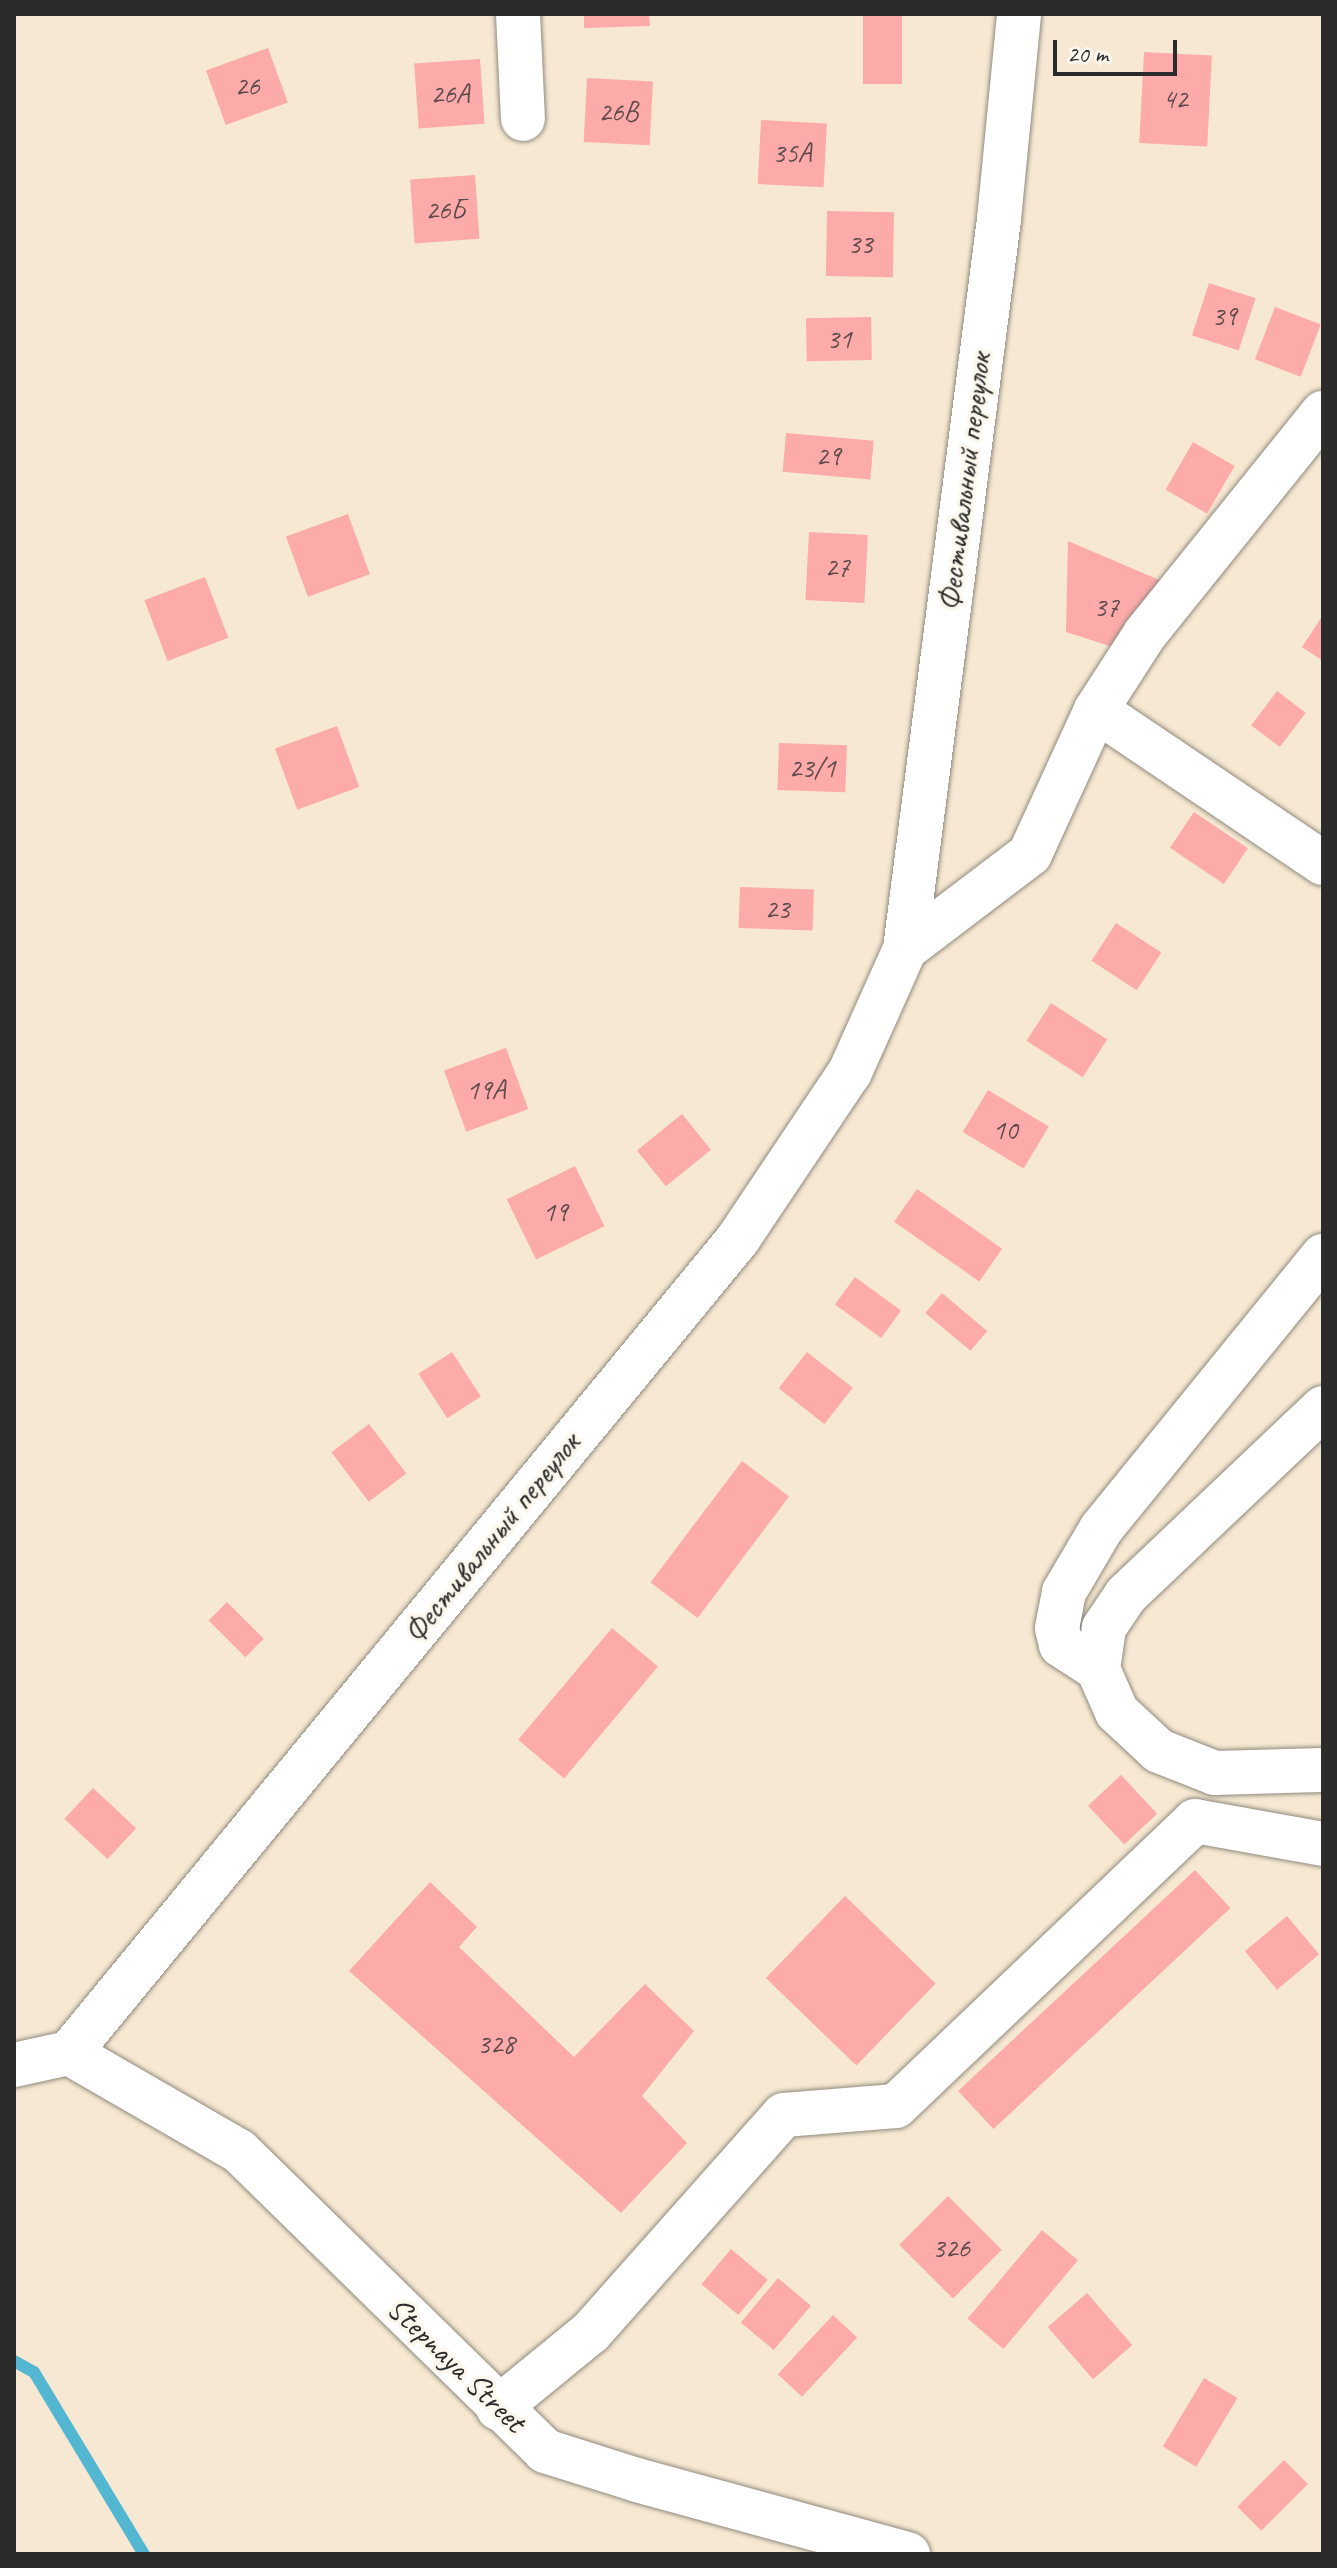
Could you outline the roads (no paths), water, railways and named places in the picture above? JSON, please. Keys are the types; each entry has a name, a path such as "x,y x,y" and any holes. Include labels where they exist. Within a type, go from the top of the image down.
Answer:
{"street":[{"path":"518,14 523,119"},
{"name":"Фестивальный переулок","path":"69,2053 738,1239 850,1072 905,949 999,219 1019,14"},
{"name":"Фестивальный переулок","path":"905,949 1030,854 1096,710 1145,634 1323,413"},
{"path":"1096,710 1323,863"},
{"path":"1098,1669 1061,1645 1057,1628 1064,1592 1101,1529 1323,1256"},
{"path":"1323,1408 1126,1595 1104,1628 1098,1669 1117,1712 1159,1751 1215,1773 1323,1770"},
{"path":"498,2408 591,2332 784,2115 896,2106 1195,1821 1215,1773"},
{"path":"1195,1821 1323,1844"},
{"path":"14,2065 69,2053"},
{"name":"Stepnaya Street","path":"69,2053 239,2151 545,2451 637,2480 908,2554"}],"waterway":[{"path":"14,2361 34,2372 144,2554"}]}
